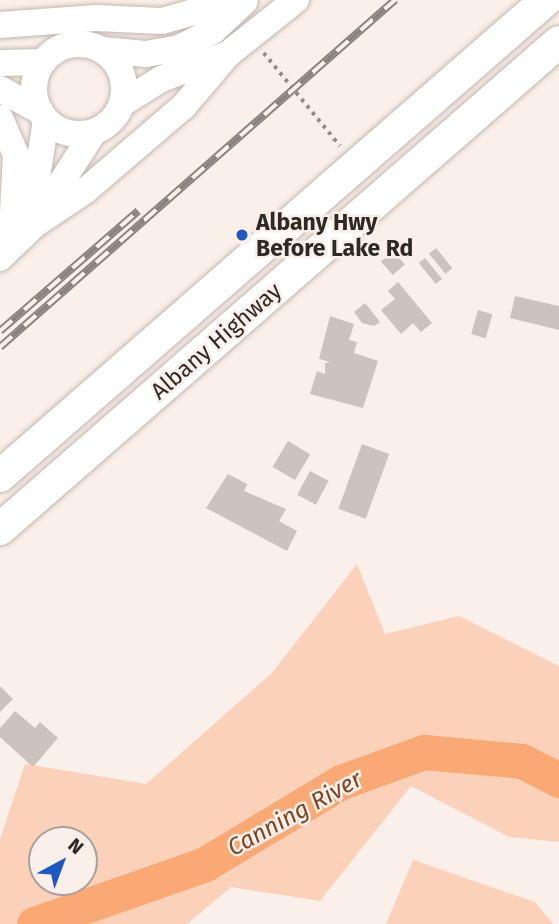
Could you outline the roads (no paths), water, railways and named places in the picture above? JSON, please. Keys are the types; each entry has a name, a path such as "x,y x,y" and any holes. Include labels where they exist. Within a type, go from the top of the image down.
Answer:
{"highway":[{"name":"Albany Highway","path":"0,476 546,0"},
{"name":"Albany Highway","path":"0,529 559,42"},
{"path":"394,132 420,162"}],"main road":[{"path":"0,25 96,18 162,21 236,0"},
{"path":"0,258 37,178 43,116 34,86 43,62 52,53 77,44 102,50 146,54 178,48 214,30 247,0"},
{"path":"15,226 86,190 183,107 228,54 296,0"},
{"path":"102,50 120,68 123,103"},
{"path":"15,226 93,133 106,126 123,103 161,79 228,54"},
{"path":"0,63 43,62"},
{"path":"0,89 68,133 93,133"},
{"path":"0,118 16,155 15,226"}],"waterway":[{"name":"Canning River","path":"34,924 205,864 341,782 424,752 522,761 559,780"}],"railway":[{"path":"0,347 395,0"},
{"path":"0,331 138,211"}],"place":[{"name":"Albany Hwy Before Lake Rd","path":"242,235"}]}
